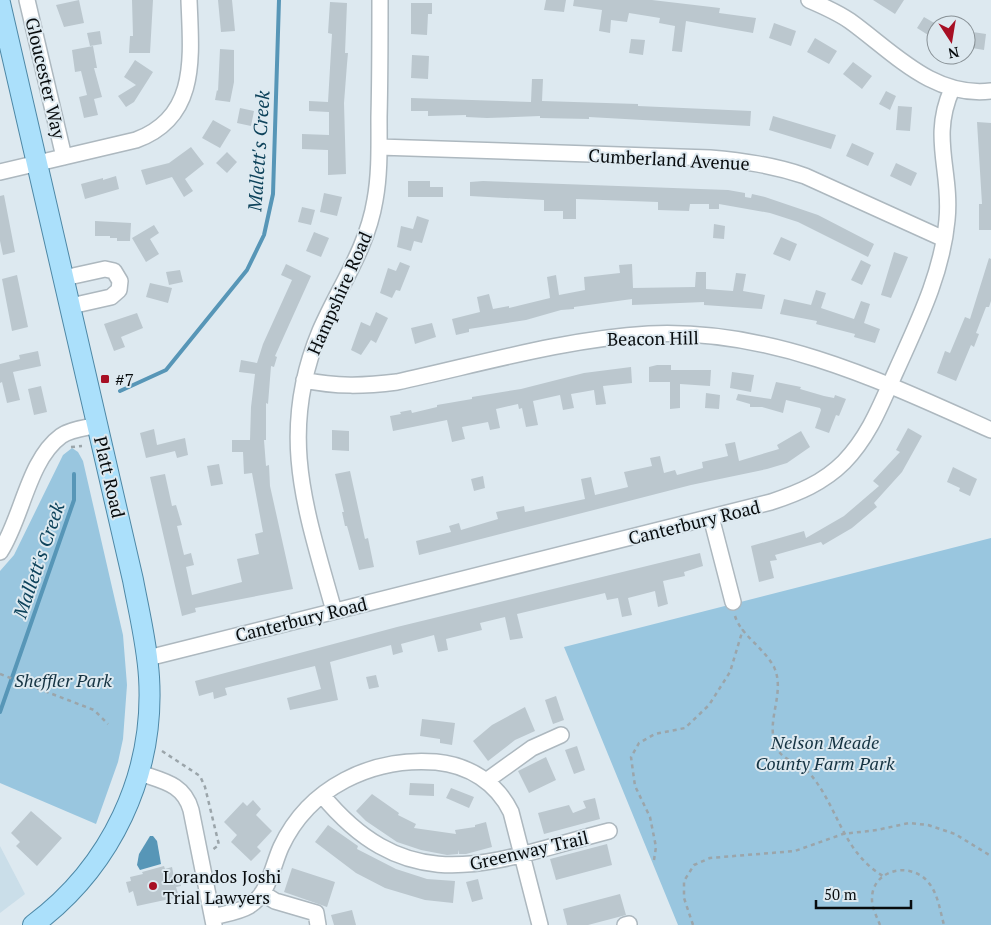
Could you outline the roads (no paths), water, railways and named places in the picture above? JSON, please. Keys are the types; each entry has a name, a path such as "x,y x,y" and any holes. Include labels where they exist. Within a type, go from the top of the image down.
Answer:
{"main road":[{"name":"Platt Road","path":"0,3 98,425 148,658 150,693 149,720 140,773 125,812 102,854 74,889 33,925"}],"street":[{"name":"Gloucester Way","path":"27,0 64,157"},
{"path":"0,172 136,140 153,134 168,122 181,104 186,87 188,0"},
{"name":"Hampshire Road","path":"334,611 304,498 300,473 298,424 304,380 320,330 354,266 369,225 375,201 379,147 380,0"},
{"path":"809,0 833,5 914,70 952,89 991,91"},
{"name":"Canterbury Road","path":"148,658 771,502 801,492 824,479 860,444 872,426 932,290 944,239 948,201 941,129 944,108 952,89"},
{"name":"Cumberland Avenue","path":"379,147 710,158 750,162 781,168 805,176 944,239"},
{"path":"64,278 105,269 114,271 120,281 119,290 111,298 71,306"},
{"name":"Beacon Hill","path":"304,380 342,386 369,386 397,382 570,344 650,334 695,335 741,340 791,350 891,385 991,430"},
{"path":"0,552 39,464 51,445 67,433 98,425"},
{"path":"711,517 733,602"},
{"path":"486,781 532,748 561,735"},
{"path":"140,773 176,786 186,796 191,810 213,921 249,906 262,893 288,833 322,795 356,773 390,763 420,761 446,763 470,770 497,791 512,812 540,925"},
{"name":"Greenway Trail","path":"322,795 354,827 379,845 401,856 426,864 453,866 482,864 609,830"},
{"path":"262,893 275,901 316,913 318,925"}],"waterway":[{"name":"Mallett's Creek","path":"120,391 166,370 247,270 264,235 273,194 279,0"},
{"name":"Mallett's Creek","path":"0,712 74,500 74,474"}],"place":[{"name":"#7","path":"105,379"},
{"name":"Lorandos Joshi Trial Lawyers","path":"153,886"}],"park label":[{"name":"Sheffler Park","path":"63,680"},
{"name":"Nelson Meade County Farm Park","path":"825,752"}]}
